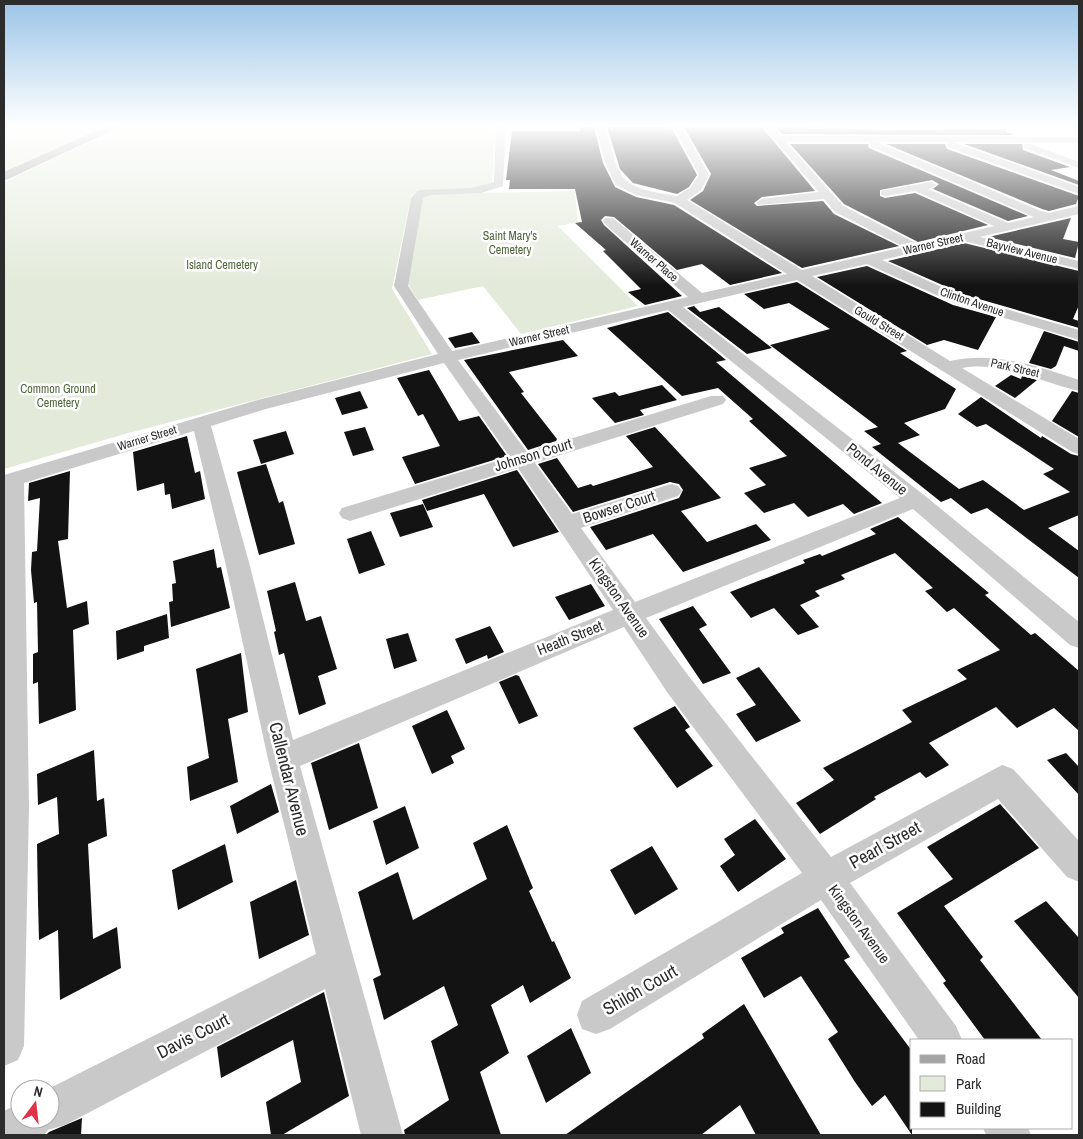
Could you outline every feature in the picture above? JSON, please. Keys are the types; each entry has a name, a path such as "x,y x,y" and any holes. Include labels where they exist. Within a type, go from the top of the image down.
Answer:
{"street":[{"name":"Kingston Avenue","path":"499,179 499,184 491,188 432,191 421,193 416,198 401,286 448,357 568,524 677,683 826,878 941,1039"},
{"path":"616,179 620,185 644,195 678,200 697,188 702,179"},
{"path":"812,179 843,212 916,248"},
{"path":"954,179 1051,217 1079,221"},
{"path":"1046,179 1079,191"},
{"path":"885,193 958,181"},
{"path":"917,188 1007,227"},
{"path":"990,194 1009,190"},
{"path":"762,203 826,195"},
{"name":"Gould Street","path":"678,200 1079,448"},
{"name":"Warner Street","path":"9,480 201,422 448,357 1079,210"},
{"name":"Warner Place","path":"609,221 698,298"},
{"name":"Bayview Avenue","path":"965,237 1079,265"},
{"name":"Clinton Avenue","path":"868,259 959,300 1079,335"},
{"name":"Pond Avenue","path":"671,305 916,500 1079,637"},
{"name":"Park Street","path":"949,366 964,362 1002,363 1079,386"},
{"name":"Johnson Court","path":"350,512 717,400"},
{"name":"Callendar Avenue","path":"201,422 238,566 282,759 382,1135"},
{"path":"4,1046 13,808 9,480"},
{"name":"Bowser Court","path":"568,524 671,491"},
{"name":"Heath Street","path":"282,759 630,614 916,500"},
{"name":"Pearl Street","path":"684,964 826,878 1002,780 1079,865"},
{"name":"Davis Court","path":"60,1105 336,963"},
{"name":"Shiloh Court","path":"596,1015 684,964"}],"green space":[{"name":"Island Cemetery","path":"10,179 492,179 492,183 480,188 416,192 411,196 392,289 432,354 125,434 4,469 4,182"},
{"name":"Saint Mary's Cemetery","path":"575,191 578,222 558,226 638,306 521,334 483,286 418,300 408,285 422,198 430,194"}],"building":[{"path":"611,179 615,187 636,197 674,205 782,273 730,285 702,264 677,270 614,217 605,216 601,220 604,225 682,296 645,305 628,292 641,289 603,251 606,250 575,223 582,222 575,189 509,189 510,180 506,180"},
{"path":"629,179 694,179 689,187 677,194 633,183"},
{"path":"709,179 805,179 815,191 762,197 754,203 757,206 823,201 834,214 899,246 802,268 690,200 703,191"},
{"path":"822,179 942,179 1028,216 1008,221 933,189 939,184 932,180 880,190 880,196 885,198 915,193 988,225 918,242 844,204"},
{"path":"970,179 1032,179 1079,196 1076,204 1049,211"},
{"path":"1063,179 1074,179 1079,181 1079,185"},
{"path":"1071,218 1063,239 1079,242 1075,258 988,237"},
{"path":"964,243 1079,271 1079,305 1073,319 1079,321 1079,328 965,295 888,261"},
{"path":"867,266 953,305 996,317 978,350 944,340 927,345 817,277"},
{"path":"797,282 907,351 900,353 956,389 945,409 904,423 920,435 898,443 959,489 983,480 1024,510 1070,492 1043,474 1054,469 986,424 977,427 958,414 981,397 1041,438 1042,436 1071,454 1079,456 1079,515 1048,528 1079,551 1079,578 987,508 971,514 951,498 941,502 872,447 881,444 864,431 878,427 770,345 830,329 789,303 764,309 744,294"},
{"path":"694,306 700,312 719,307 772,348 747,354 687,308"},
{"path":"668,312 726,360 716,362 882,503 854,514 843,504 808,517 794,503 764,513 744,493 766,485 749,468 787,456 749,421 753,419 718,388 682,396 607,328"},
{"path":"1044,331 1079,342 1079,351 1064,346 1056,366 1051,369 1029,363"},
{"path":"472,332 480,343 455,348 448,338"},
{"path":"563,340 578,356 509,372 524,392 521,393 557,439 556,441 528,450 464,360"},
{"path":"429,370 459,421 479,416 507,456 415,484 402,457 440,446 423,414 418,416 397,378"},
{"path":"1011,375 1021,379 1022,376 1037,380 1015,398 995,386"},
{"path":"662,385 677,400 640,410 644,415 615,423 592,398 615,392 619,396"},
{"path":"360,391 368,408 342,415 335,398"},
{"path":"1072,391 1079,393 1079,437 1052,421"},
{"path":"365,427 374,450 353,456 344,432"},
{"path":"655,427 721,498 681,511 707,542 756,524 771,540 683,572 653,534 606,550 590,527 679,498 683,490 679,484 670,482 573,512 538,464 557,458 578,488 591,484 593,486 653,467 626,436"},
{"path":"286,431 294,454 261,464 253,440"},
{"path":"187,436 195,473 200,471 205,499 172,509 170,494 165,495 164,483 137,491 133,452"},
{"path":"266,464 279,503 283,501 295,544 259,555 237,472"},
{"path":"517,470 559,532 513,547 484,494 427,511 422,500"},
{"path":"70,471 68,539 58,541 67,608 87,601 89,624 73,630 76,710 39,724 38,682 33,684 33,654 38,652 37,602 34,603 31,570 32,552 37,551 40,498 28,501 29,483"},
{"path":"423,504 433,527 400,537 390,513"},
{"path":"898,517 989,593 985,595 1031,635 1035,633 1079,671 1079,731 1054,708 1017,728 996,707 929,743 949,765 926,778 920,772 874,797 876,799 820,834 796,803 834,780 823,768 912,722 902,710 967,679 957,670 1000,650 954,608 947,612 925,591 933,588 895,553 841,575 845,579 815,591 820,596 800,605 819,627 798,635 774,608 751,618 730,592 805,563 803,560 820,554 822,556 876,534 870,529"},
{"path":"371,531 385,565 359,574 347,539"},
{"path":"214,549 217,568 221,567 230,608 171,627 169,602 173,601 172,584 176,583 173,561"},
{"path":"295,582 306,621 321,616 337,669 318,676 326,704 299,715 284,653 279,655 267,591"},
{"path":"591,584 605,606 569,620 555,597"},
{"path":"693,606 707,625 699,629 731,673 703,684 659,619"},
{"path":"167,614 169,638 144,646 144,651 117,660 116,631"},
{"path":"490,626 504,652 488,659 487,655 466,664 455,639"},
{"path":"408,633 417,661 394,669 386,639"},
{"path":"241,653 248,712 228,719 238,782 190,801 187,767 209,758 196,669"},
{"path":"759,667 801,721 756,742 736,714 756,705 736,678"},
{"path":"516,675 519,676 538,716 519,724 499,682"},
{"path":"675,706 690,727 685,730 713,766 677,788 633,728"},
{"path":"447,710 465,749 451,756 454,763 432,774 412,726"},
{"path":"359,743 378,808 329,830 311,763"},
{"path":"94,750 97,801 104,798 107,836 88,844 93,939 117,927 121,968 60,1000 58,930 39,940 37,844 59,834 57,797 38,805 37,774"},
{"path":"1066,753 1079,767 1079,795 1047,760"},
{"path":"271,784 279,812 237,834 230,806"},
{"path":"1000,804 1039,848 944,906 983,957 980,960 1041,1039 984,1039 943,983 946,981 897,913 953,879 927,847"},
{"path":"405,806 419,848 386,865 373,821"},
{"path":"755,819 786,859 738,892 720,866 735,855 724,839"},
{"path":"507,825 533,888 529,891 571,978 530,1003 523,985 491,1005 509,1053 480,1072 501,1135 405,1135 404,1130 449,1100 431,1041 458,1025 444,986 384,1020 373,979 381,975 358,892 398,872 413,920 487,879 473,843"},
{"path":"225,844 233,882 178,910 172,870"},
{"path":"652,846 678,889 635,915 610,870"},
{"path":"296,880 309,935 259,959 250,902"},
{"path":"1046,901 1079,938 1079,998 1014,921"},
{"path":"818,908 850,957 844,960 910,1048 910,1129 912,1129 912,1135 885,1095 872,1106 855,1082 828,1039 838,1032 801,976 764,998 741,958 784,933 781,928"},
{"path":"324,992 349,1096 282,1135 271,1135 266,1102 301,1082 293,1040 221,1078 217,1047"},
{"path":"744,1004 821,1135 756,1135 740,1105 701,1135 565,1135 704,1038 702,1034"},
{"path":"571,1028 591,1073 546,1103 527,1056"},
{"path":"82,1118 81,1135 46,1135"}],"park label":[{"name":"Common Ground Cemetery","path":"58,396"}]}
